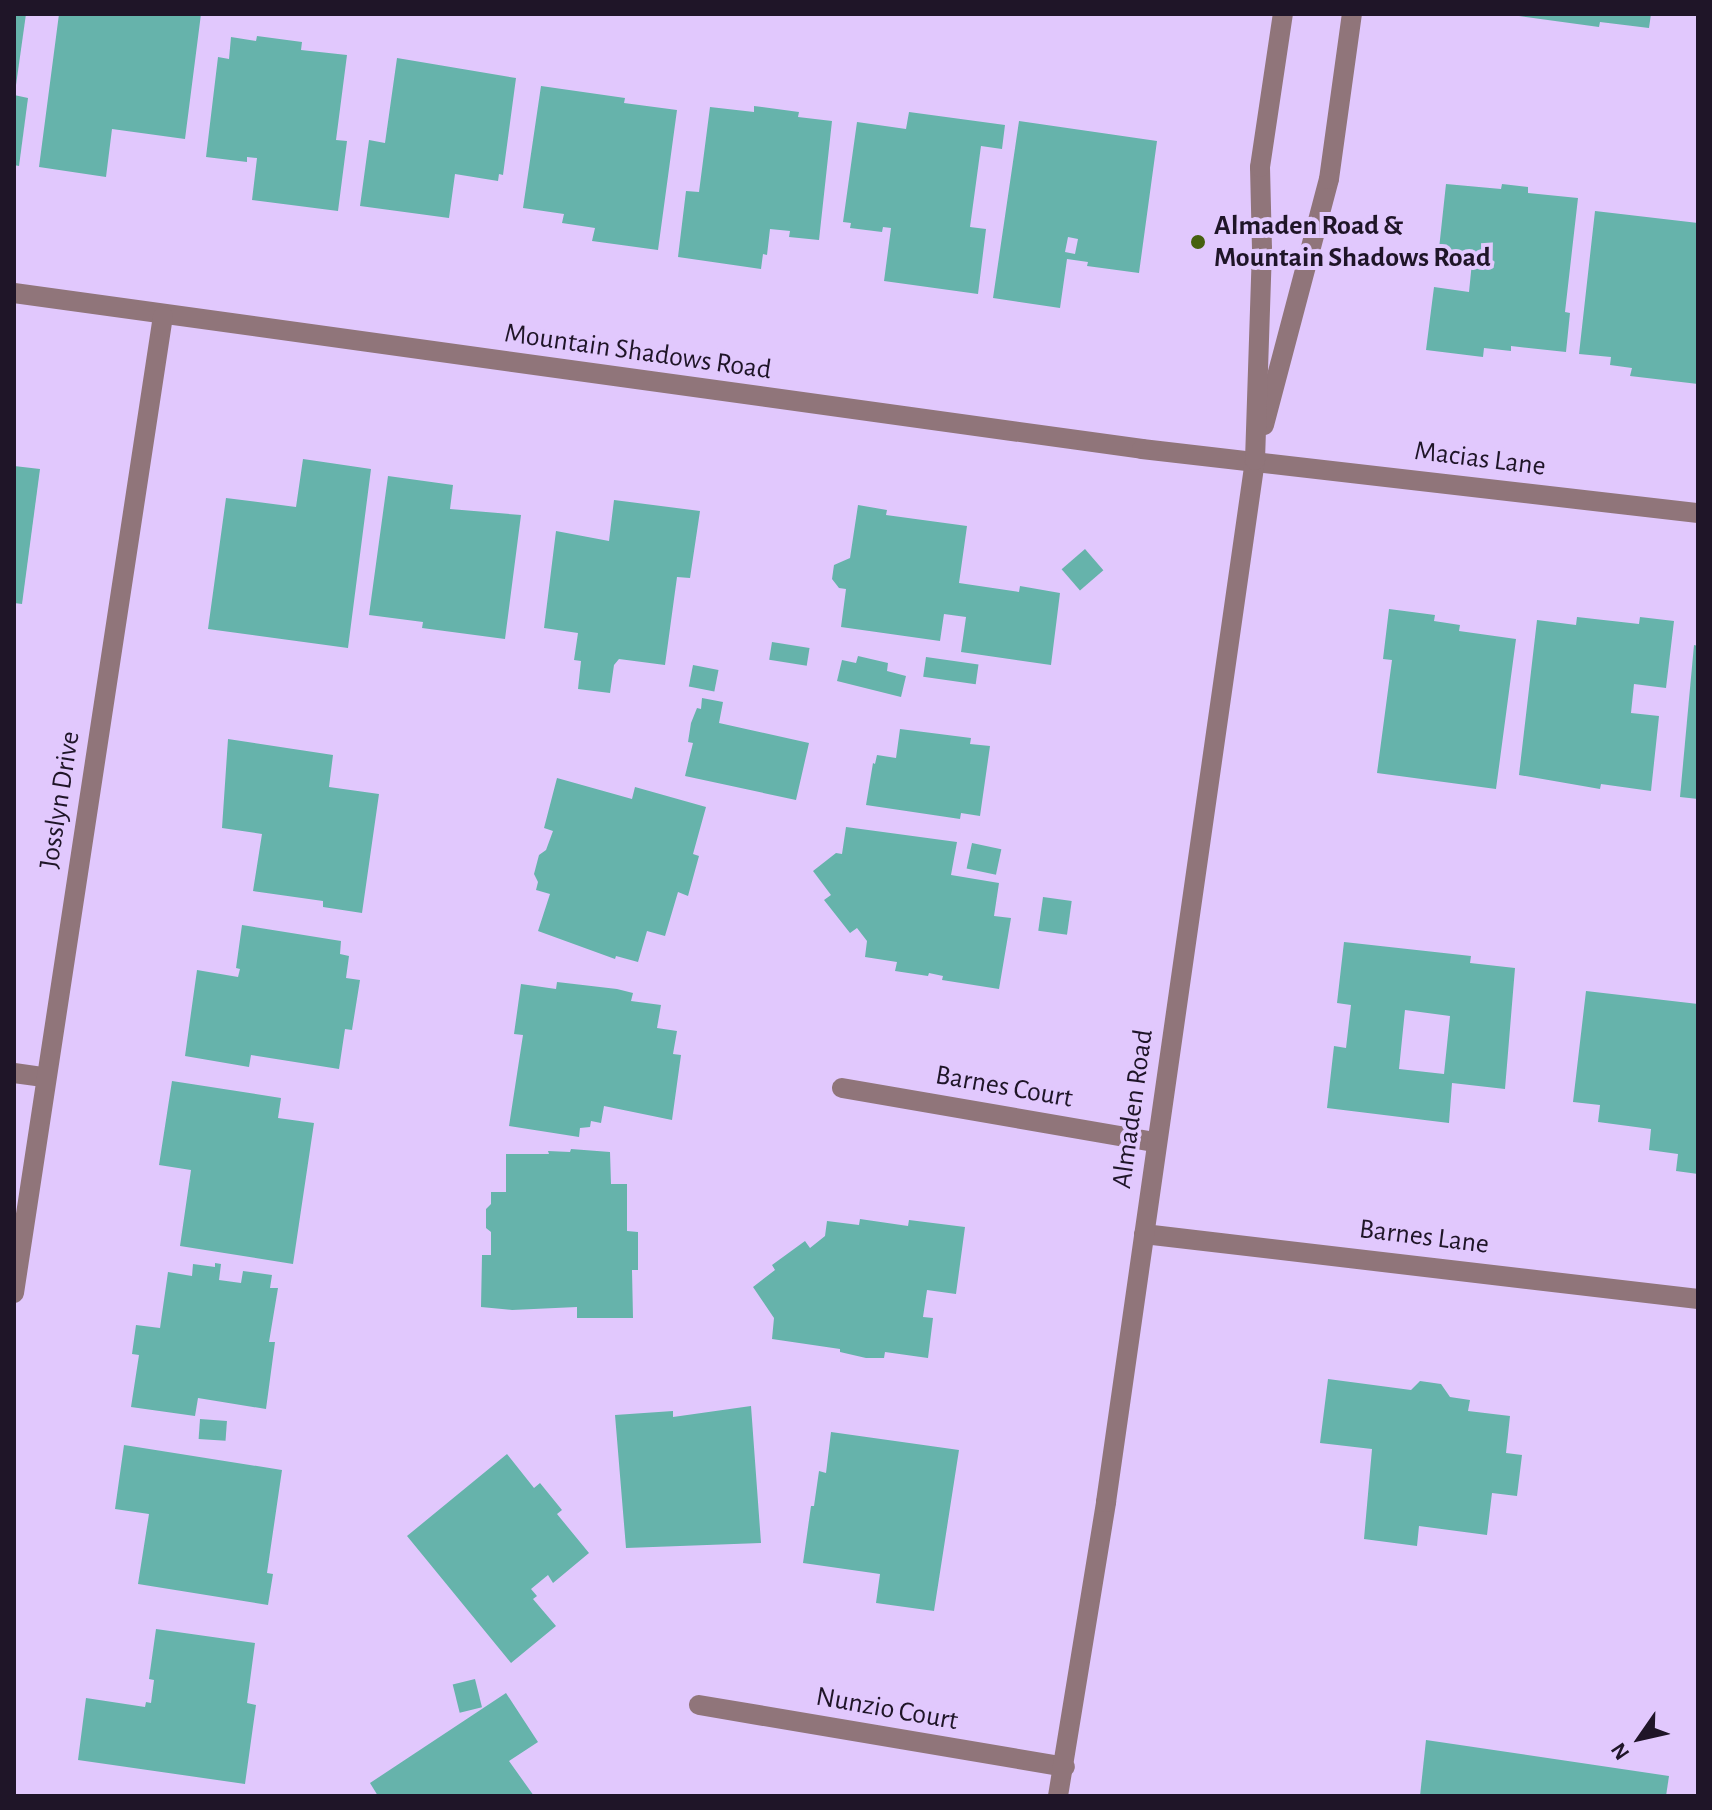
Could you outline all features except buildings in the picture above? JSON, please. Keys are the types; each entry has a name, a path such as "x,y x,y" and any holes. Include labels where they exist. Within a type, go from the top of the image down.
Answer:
{"street":[{"name":"Almaden Road","path":"1058,1796 1065,1767 1144,1234 1255,460 1262,249 1260,167 1283,14"},
{"name":"Almaden Road","path":"1255,460 1329,179 1352,14"},
{"name":"Mountain Shadows Road","path":"14,293 1142,449 1255,460"},
{"name":"Josslyn Drive","path":"14,1293 44,1077 163,316"},
{"name":"Macias Lane","path":"1255,460 1698,513"},
{"path":"14,1073 44,1077"},
{"name":"Barnes Court","path":"842,1088 1156,1142"},
{"name":"Barnes Lane","path":"1144,1234 1698,1299"},
{"name":"Nunzio Court","path":"699,1705 1065,1767"},
{"name":"Almaden Road","path":"1064,1796 1065,1767"}],"place":[{"name":"Almaden Road & Mountain Shadows Road","path":"1198,242"}]}
